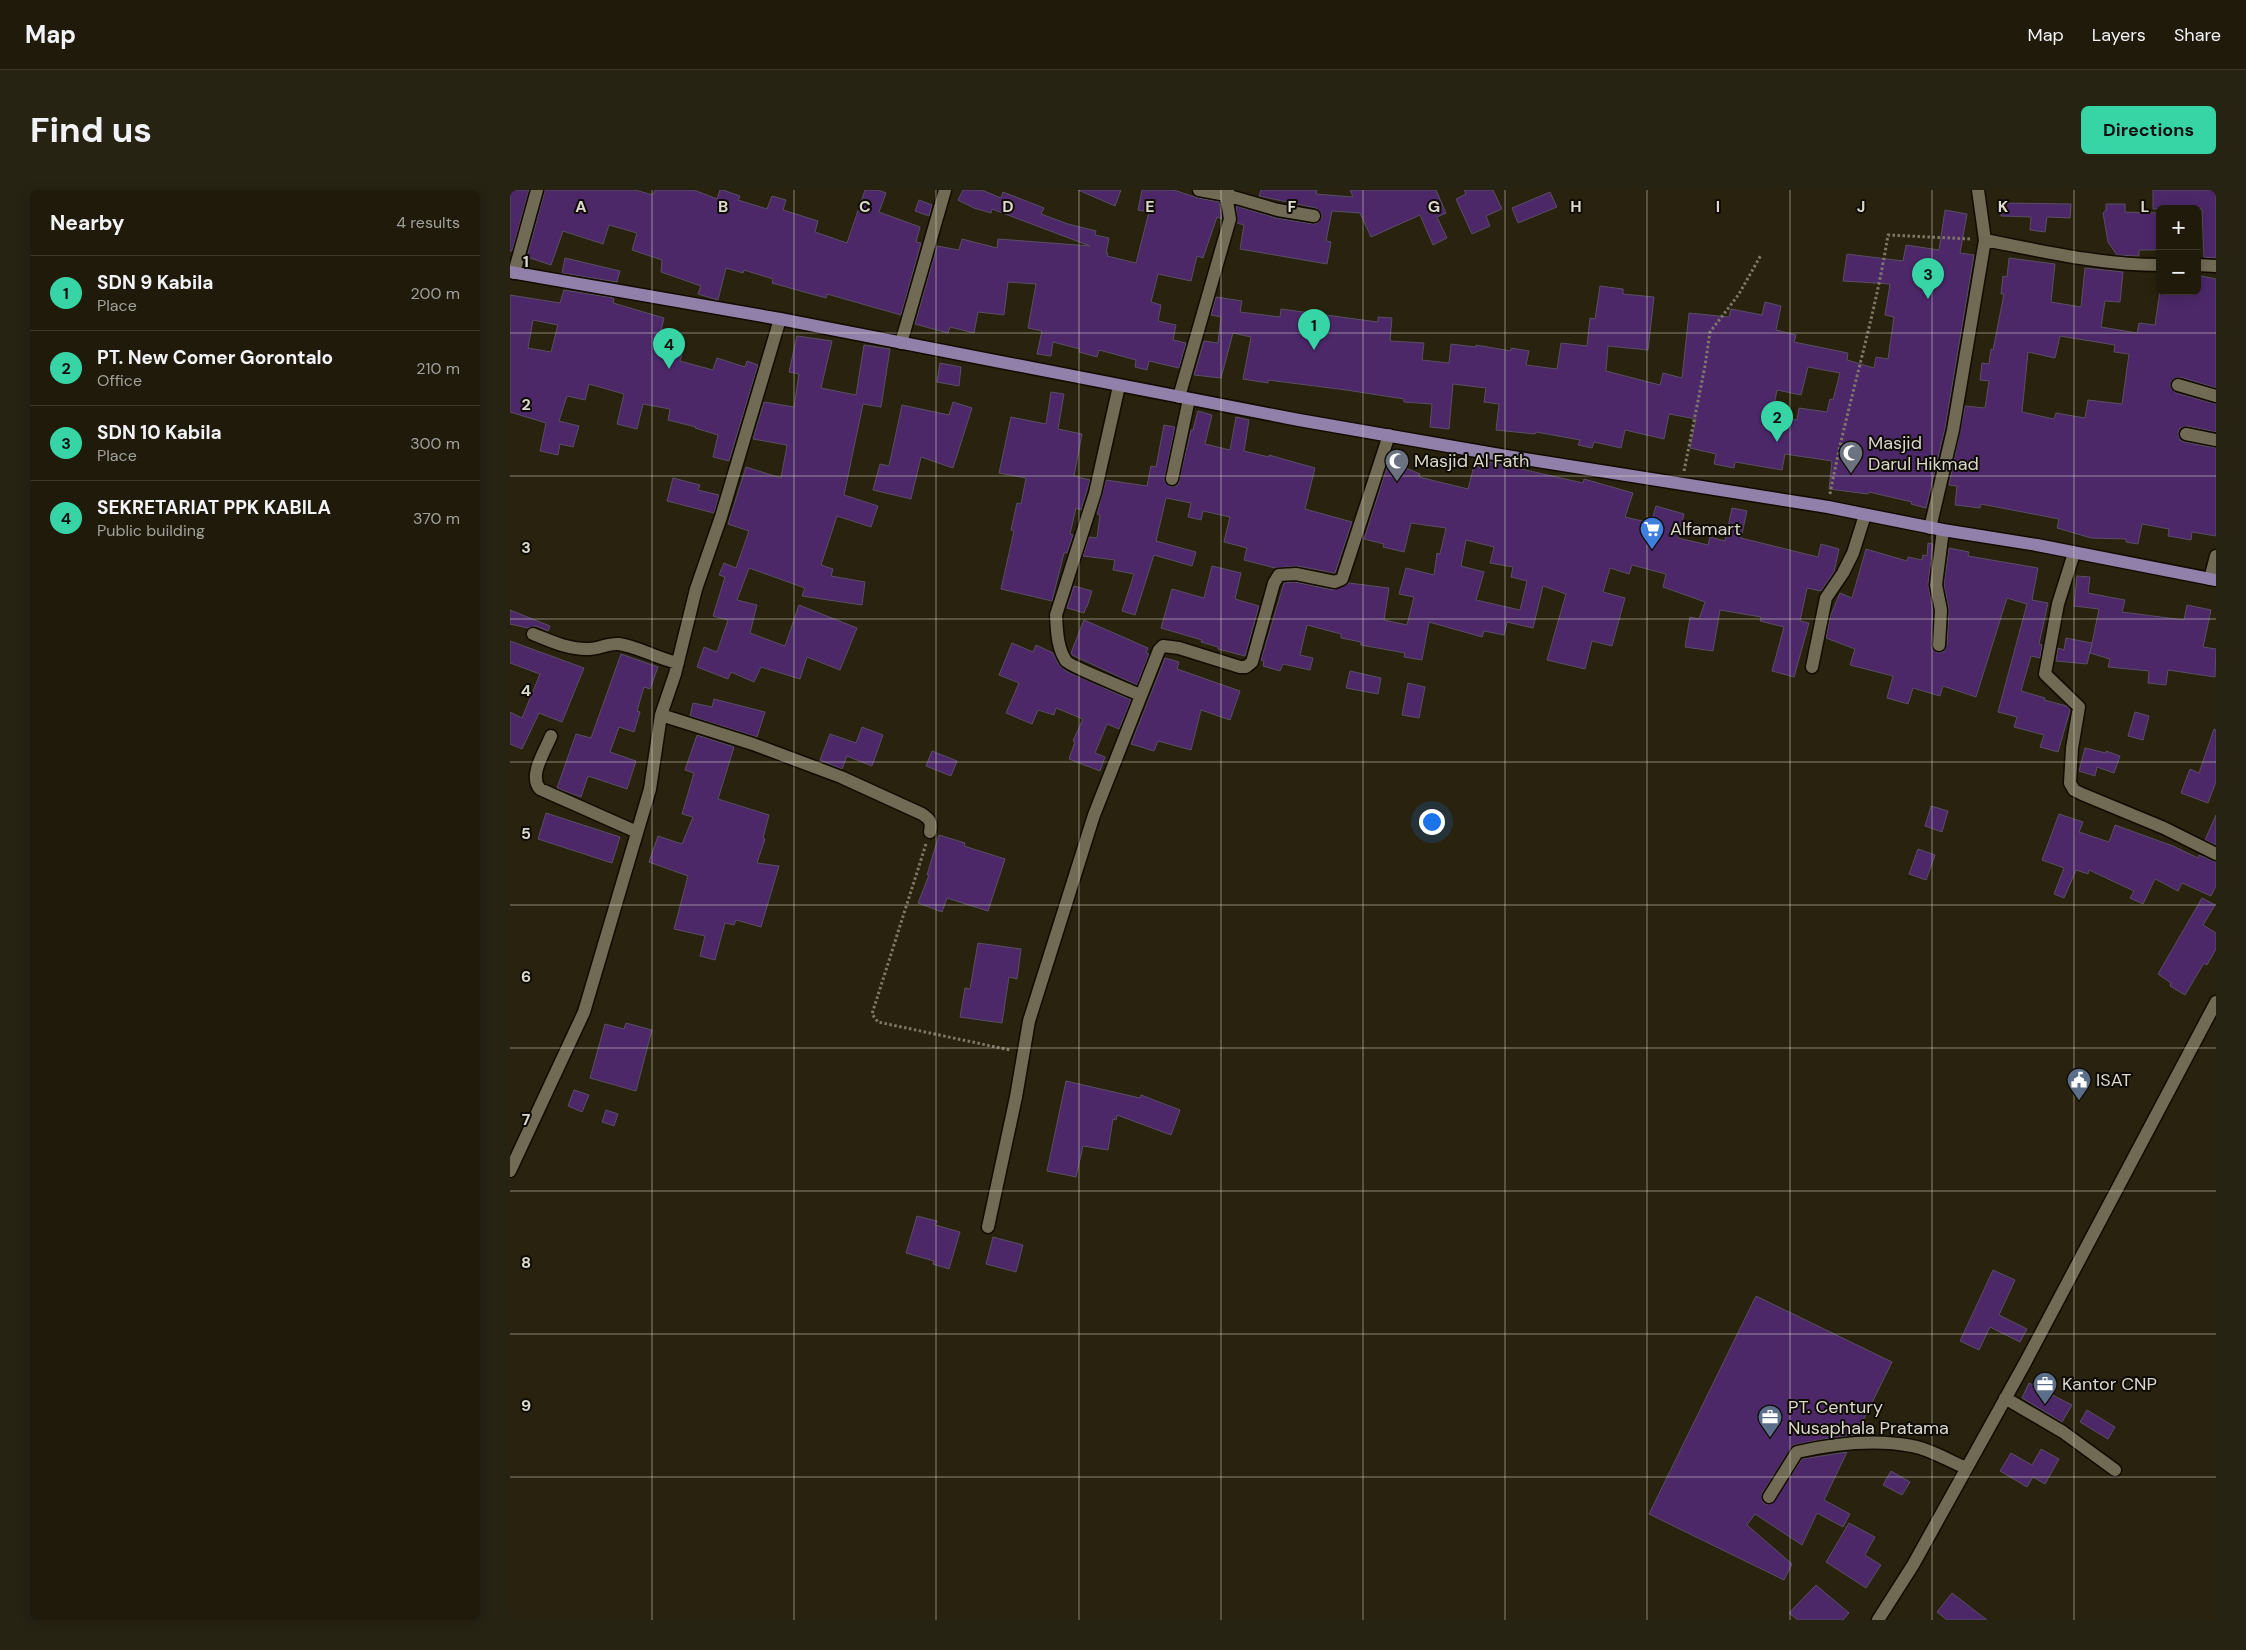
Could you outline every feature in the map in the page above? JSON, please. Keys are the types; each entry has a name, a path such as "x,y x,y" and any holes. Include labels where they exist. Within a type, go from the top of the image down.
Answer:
{"main road":[{"path":"512,272 780,319 1184,398 1389,435 1828,507 1930,528 2213,580"}],"street":[{"path":"512,272 538,190"},
{"path":"901,343 945,190"},
{"path":"1199,190 1227,192 1278,210 1314,216"},
{"path":"1930,528 1953,430 1985,240 1978,190"},
{"path":"1172,479 1184,398 1230,218 1227,192"},
{"path":"1985,240 2064,256 2156,266"},
{"path":"2201,266 2216,266"},
{"path":"510,1171 584,1012 653,776 656,741 661,716 678,663 696,589 721,517 780,319"},
{"path":"1119,386 1095,493 1056,616 1057,633 1060,648 1070,664 1140,695"},
{"path":"2178,386 2216,396"},
{"path":"2186,434 2216,440"},
{"path":"988,1227 1016,1097 1029,1020 1094,815 1152,664 1163,646 1179,648 1246,668 1252,662 1274,583 1280,575 1296,574 1335,582 1342,579 1389,435"},
{"path":"1812,667 1826,598 1843,573 1853,553 1865,515"},
{"path":"1939,644 1941,610 1936,585 1943,530"},
{"path":"2074,553 2058,604 2045,674 2079,707 2072,748 2070,783 2072,787 2082,794 2164,828 2216,854"},
{"path":"2213,580 2216,556"},
{"path":"533,634 573,648 595,648 608,644 618,644 659,659 678,663"},
{"path":"661,716 753,744 841,777 929,818 931,824 930,832"},
{"path":"551,736 537,771 535,785 540,789 637,832"},
{"path":"1878,1620 1913,1565 2005,1398 2216,1002"},
{"path":"2005,1398 2063,1432 2115,1470"},
{"path":"1769,1497 1797,1452 1829,1444 1913,1446 1966,1468"}],"path":[{"path":"1828,507 1839,445 1859,373 1888,236 1985,240"},
{"path":"1680,484 1705,366 1710,332 1739,294 1761,255"},
{"path":"930,832 872,1014 878,1022 1022,1053"}],"building":[{"path":"510,190 529,190 512,251 510,251"},
{"path":"545,190 635,190 653,195 655,190 694,190 717,199 720,190 723,190 740,196 738,200 767,209 772,196 786,200 783,210 818,221 815,232 847,243 865,190 878,190 886,193 879,212 920,227 916,242 921,243 901,315 827,294 826,298 772,283 773,279 744,270 743,273 726,268 718,300 698,294 701,286 661,272 662,260 632,250 637,233 609,225 603,244 563,231 551,265 527,257"},
{"path":"963,190 982,190 1001,198 1003,192 1044,208 1041,214 1068,224 1096,231 1095,235 1109,238 1107,256 1136,263 1149,212 1138,210 1142,190 1174,190 1198,198 1219,202 1222,219 1217,217 1203,258 1197,256 1191,281 1158,274 1151,302 1161,305 1158,321 1176,325 1173,340 1186,343 1179,368 1149,361 1147,370 1135,367 1136,360 1099,350 1097,357 1079,352 1080,349 1053,342 1051,356 1037,354 1042,331 1028,328 1036,284 1008,282 1004,315 978,312 974,333 950,327 948,333 915,324 937,246 959,250 962,239 997,248 998,239 1090,246 992,209 991,213 974,208 958,200"},
{"path":"1078,190 1121,190 1115,206"},
{"path":"1261,190 1317,190 1316,194 1353,197 1350,190 1436,190 1446,213 1437,217 1447,238 1433,245 1420,215 1371,237 1360,213 1332,211 1326,241 1331,242 1327,264 1240,249 1244,225 1237,223 1236,206 1276,218 1313,224 1322,218 1321,213 1316,208 1259,196"},
{"path":"1464,190 1493,190 1502,209 1486,216 1490,226 1472,234 1456,199 1466,194"},
{"path":"2153,190 2216,190 2216,258 2204,257 2201,205 2156,205 2156,209 2153,209"},
{"path":"1550,192 1557,207 1518,223 1512,208"},
{"path":"919,200 932,205 929,216 915,211"},
{"path":"2002,203 2071,204 2070,218 2047,217 2045,232 2030,230 2031,217 2001,216"},
{"path":"2106,204 2125,204 2125,212 2156,213 2156,250 2139,250 2139,256 2117,255 2108,242 2103,213 2106,210"},
{"path":"1945,210 1967,214 1960,253 1974,255 1945,428 1926,508 1911,504 1912,502 1869,492 1868,494 1829,489 1832,461 1785,454 1782,470 1735,462 1734,468 1714,464 1716,454 1690,448 1696,419 1669,414 1664,439 1625,430 1621,448 1594,442 1592,448 1578,445 1580,440 1536,432 1535,434 1496,430 1499,404 1484,402 1486,388 1453,384 1449,429 1430,427 1432,404 1404,402 1404,399 1346,390 1268,380 1268,383 1243,379 1251,337 1233,333 1221,378 1194,375 1204,341 1218,343 1221,317 1211,315 1216,297 1242,301 1240,312 1280,317 1281,309 1378,322 1378,317 1392,318 1390,341 1424,343 1422,360 1449,363 1451,344 1476,347 1476,345 1511,351 1511,348 1529,351 1526,365 1557,369 1561,343 1587,346 1590,318 1595,319 1600,286 1623,289 1623,294 1654,297 1648,350 1608,346 1606,371 1660,385 1663,373 1682,378 1689,313 1729,317 1731,309 1762,315 1765,302 1781,306 1776,330 1796,335 1794,342 1848,353 1847,360 1874,368 1876,357 1888,359 1894,317 1885,315 1890,284 1843,281 1847,254 1903,261 1906,245 1939,250","holes":["1808,367 1840,373 1833,400 1830,399 1827,412 1799,408 1797,420 1772,415 1777,390 1801,395"]},
{"path":"565,258 620,271 617,282 562,273"},
{"path":"2009,258 2055,264 2051,302 2081,307 2085,268 2123,272 2120,302 2105,301 2101,327 2137,333 2139,323 2155,325 2159,295 2201,295 2201,276 2216,279 2216,388 2180,377 2173,379 2170,386 2176,393 2216,404 2216,432 2187,426 2180,428 2178,433 2180,440 2184,442 2216,448 2216,536 2192,532 2191,540 2168,536 2169,529 2142,524 2138,544 2126,542 2126,539 2091,538 2057,528 2059,519 1981,504 1980,508 1955,505 1957,486 1949,485 1965,406 1985,408 1989,381 1980,380 1982,363 1989,364 1991,349 1993,350 2004,294 2001,294 2003,276 2007,277","holes":["2060,336 2115,345 2114,352 2129,354 2122,404 2088,400 2085,418 2056,413 2054,419 2022,412 2028,352 2055,358"]},
{"path":"564,290 614,298 613,303 664,318 657,348 682,354 680,361 713,370 717,358 745,367 747,361 758,365 729,461 713,457 718,435 668,420 670,409 643,404 637,429 617,424 624,394 589,384 585,400 567,396 559,421 579,426 573,447 560,444 558,455 540,451 546,423 510,412 510,295 560,303","holes":["533,320 558,325 551,352 528,348"]},
{"path":"797,336 832,341 821,388 856,395 864,345 890,349 881,407 863,404 844,495 878,506 871,527 837,516 821,565 833,569 831,576 865,582 862,605 802,596 805,588 749,568 737,600 757,605 750,633 785,646 799,605 857,628 840,670 807,657 800,679 761,667 754,682 731,672 728,679 697,667 704,647 717,652 728,620 713,616 725,577 719,575 724,563 736,568 749,531 728,524 746,467 781,478 787,445 753,439 764,402 794,407 799,374 789,372"},
{"path":"940,363 961,367 959,386 937,382"},
{"path":"1051,392 1064,394 1058,429 1082,434 1074,476 1090,480 1081,510 1076,508 1070,534 1073,535 1067,553 1064,553 1052,601 1001,589 1014,531 1011,530 1017,503 1021,504 1026,478 999,473 1011,417 1046,424"},
{"path":"953,402 972,408 953,468 921,457 911,499 873,490 880,464 889,466 902,405 949,415"},
{"path":"1198,411 1212,415 1205,444 1230,450 1236,417 1249,420 1244,451 1269,457 1269,455 1315,468 1305,509 1352,522 1335,573 1297,566 1275,568 1244,560 1247,548 1224,542 1230,517 1203,511 1201,520 1188,517 1191,503 1166,498 1156,541 1196,552 1192,566 1154,555 1135,615 1122,611 1134,574 1113,570 1115,560 1083,556 1089,537 1097,538 1100,515 1097,514 1106,480 1147,486 1151,466 1156,467 1164,425 1175,427 1164,481 1170,487 1178,485 1191,430 1193,430"},
{"path":"1389,461 1420,474 1419,477 1468,489 1474,466 1488,469 1490,462 1583,483 1584,479 1633,493 1625,517 1651,523 1656,506 1684,514 1678,538 1708,545 1710,537 1725,541 1732,508 1747,511 1741,538 1818,557 1821,544 1839,549 1834,572 1821,591 1807,588 1800,621 1809,623 1794,677 1772,671 1784,627 1760,621 1761,617 1720,610 1713,651 1685,647 1690,617 1699,619 1705,602 1663,587 1666,574 1632,565 1629,574 1610,568 1603,592 1625,598 1612,646 1592,641 1585,669 1547,660 1566,594 1543,586 1533,628 1507,622 1504,635 1484,631 1482,637 1429,622 1422,660 1404,657 1405,653 1361,645 1361,642 1341,638 1341,634 1307,625 1300,655 1313,658 1310,670 1283,664 1280,671 1263,666 1264,661 1261,660 1284,583 1295,582 1333,590 1349,583 1389,588 1384,620 1407,625 1414,597 1399,594 1406,568 1434,575 1437,553 1440,554 1446,528 1411,523 1404,552 1383,547 1384,544 1364,539","holes":["1466,540 1494,547 1490,563 1513,567 1511,577 1527,581 1520,610 1476,600 1484,572 1461,566"]},
{"path":"673,478 700,485 698,490 719,495 714,513 667,501"},
{"path":"1928,543 1933,544 1928,584 1933,611 1931,645 1932,649 1938,653 1943,652 1947,645 1949,610 1944,585 1949,548 1969,552 1968,556 2038,568 2032,600 2048,603 2039,644 2042,645 2040,658 2031,656 2021,691 2067,706 2070,710 2058,752 2040,747 2044,735 2014,727 2017,717 1998,712 2027,604 2007,598 1976,697 1943,686 1940,696 1913,688 1908,704 1887,698 1893,676 1850,665 1855,649 1826,638 1830,617 1840,593 1852,598 1866,549 1907,561 1908,557 1922,560 1923,555 1927,556"},
{"path":"1212,566 1241,573 1235,599 1259,606 1245,656 1218,649 1218,647 1201,642 1202,640 1161,628 1172,589 1204,598"},
{"path":"2077,576 2090,577 2088,593 2125,600 2122,612 2184,620 2187,605 2211,610 2203,647 2216,649 2215,677 2168,670 2166,685 2148,683 2149,671 2108,667 2110,659 2090,653 2099,609 2074,606"},
{"path":"1074,586 1092,591 1084,613 1067,608"},
{"path":"510,610 550,626 548,631 536,626 528,628 510,624"},
{"path":"1084,620 1148,648 1146,653 1149,654 1137,685 1072,655 1071,653"},
{"path":"2066,638 2092,643 2087,664 2056,661 2058,648 2064,650"},
{"path":"510,641 584,668 562,722 539,713 522,749 510,744 510,712 522,718 540,674 510,663"},
{"path":"1012,643 1033,652 1036,645 1053,653 1059,665 1066,671 1131,700 1119,729 1107,724 1095,753 1105,757 1100,771 1069,759 1075,742 1073,741 1083,719 1056,708 1054,715 1038,710 1032,724 1006,713 1019,683 999,675"},
{"path":"621,654 658,667 650,689 644,687 637,711 640,712 634,732 619,727 610,752 636,761 627,789 588,776 581,797 557,788 576,734 591,738"},
{"path":"1165,658 1179,662 1177,669 1240,691 1230,720 1201,710 1191,750 1158,741 1154,751 1131,744"},
{"path":"1350,671 1381,678 1378,694 1346,688"},
{"path":"1408,683 1425,687 1419,718 1402,715"},
{"path":"714,699 765,712 757,737 690,716 693,703 712,707"},
{"path":"2135,712 2149,716 2143,740 2128,736"},
{"path":"862,727 883,735 872,766 847,756 842,769 820,760 830,734 856,743"},
{"path":"2214,729 2216,730 2216,782 2208,803 2181,793 2190,769 2199,773"},
{"path":"697,735 734,747 718,799 769,815 763,838 765,839 757,863 779,866 761,927 736,920 734,925 725,923 715,960 700,956 705,936 674,929 688,876 649,862 658,836 682,844 693,817 682,814 694,773 685,770"},
{"path":"2085,748 2106,753 2106,751 2120,756 2114,773 2097,767 2095,776 2079,771"},
{"path":"932,751 957,761 951,776 926,766"},
{"path":"1931,806 1948,811 1942,832 1925,826"},
{"path":"546,813 620,837 612,863 538,839"},
{"path":"2059,814 2083,822 2079,832 2109,842 2115,825 2173,846 2198,858 2199,855 2216,862 2216,886 2211,896 2182,883 2178,891 2155,879 2143,904 2130,898 2134,891 2089,870 2088,874 2076,870 2064,898 2054,894 2064,868 2042,860"},
{"path":"2216,815 2216,845 2205,840"},
{"path":"939,835 965,843 964,846 1005,859 988,911 947,898 942,912 918,903 929,875 927,875"},
{"path":"1918,849 1935,855 1926,880 1909,874"},
{"path":"2202,898 2215,905 2203,925 2216,933 2216,949 2207,965 2204,963 2185,995 2170,986 2171,983 2158,974"},
{"path":"978,943 1021,949 1017,979 1009,977 1002,1023 960,1017 965,988 970,989"},
{"path":"626,1023 652,1030 636,1091 590,1078 605,1024 624,1029"},
{"path":"1066,1081 1140,1098 1141,1095 1180,1110 1171,1135 1117,1115 1116,1120 1113,1119 1108,1150 1083,1146 1076,1177 1047,1171"},
{"path":"574,1090 589,1095 582,1112 568,1106"},
{"path":"606,1110 618,1114 614,1126 602,1122"},
{"path":"917,1216 937,1221 935,1225 960,1232 949,1269 933,1264 934,1261 906,1253"},
{"path":"993,1237 1023,1245 1016,1272 986,1264"},
{"path":"1993,1270 2015,1280 1999,1315 2027,1329 2020,1342 1990,1327 1979,1350 1960,1341"},
{"name":"PT. Century Nusaphala Pratama","path":"1756,1296 1892,1362 1856,1435 1793,1445 1762,1493 1762,1501 1765,1504 1772,1504 1802,1459 1847,1452 1824,1500 1850,1514 1843,1527 1817,1513 1802,1545 1755,1514 1747,1525 1792,1564 1784,1580 1649,1514"},
{"name":"Kantor CNP","path":"2029,1383 2072,1405 2062,1422 2022,1398"},
{"path":"2087,1410 2115,1427 2108,1439 2080,1422"},
{"path":"2041,1449 2059,1459 2045,1484 2033,1477 2027,1487 2000,1471 2011,1453 2032,1465"},
{"path":"1891,1471 1910,1482 1902,1495 1883,1485"},
{"path":"1849,1523 1875,1537 1865,1555 1881,1565 1866,1588 1826,1562"},
{"path":"1816,1585 1849,1613 1843,1620 1798,1620 1789,1613"},
{"path":"1952,1593 1987,1620 1947,1620 1937,1612"}],"place":[{"name":"SDN 10 Kabila","path":"1928,299"},
{"name":"SDN 9 Kabila","path":"1314,350"},
{"name":"SEKRETARIAT PPK KABILA","path":"669,369"},
{"name":"PT. New Comer Gorontalo","path":"1777,442"},
{"name":"Masjid Darul Hikmad","path":"1851,474"},
{"name":"Masjid Al Fath","path":"1397,482"},
{"name":"Alfamart","path":"1652,550"},
{"name":"ISAT","path":"2079,1101"},
{"name":"Kantor CNP","path":"2045,1405"},
{"name":"PT. Century Nusaphala Pratama","path":"1770,1438"}]}
